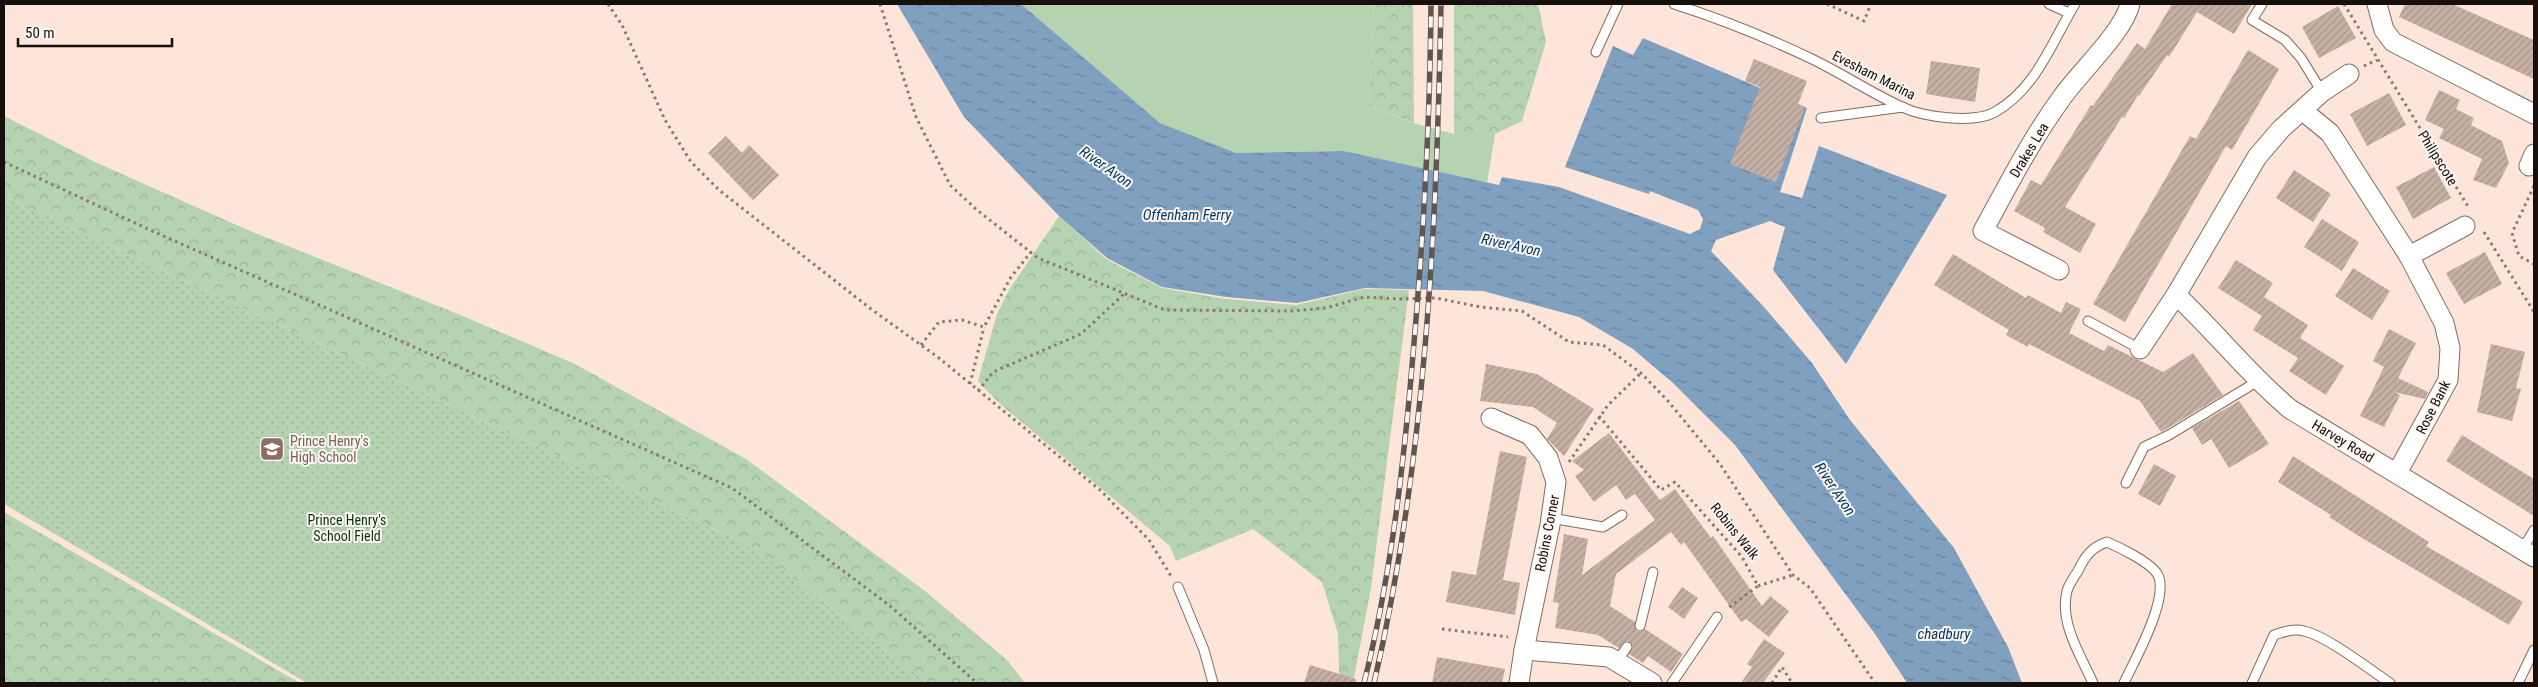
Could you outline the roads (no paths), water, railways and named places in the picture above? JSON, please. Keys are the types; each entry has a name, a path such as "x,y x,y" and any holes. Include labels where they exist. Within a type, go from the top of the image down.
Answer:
{"street":[{"name":"Drakes Lea","path":"2059,270 1983,231 2027,152 2062,97 2115,32 2130,4"},
{"path":"2377,4 2384,30 2393,42 2534,114"},
{"path":"2140,349 2176,295 2257,157 2281,129 2322,92 2349,74"},
{"name":"Rose Bank","path":"2303,111 2330,133 2409,256 2444,323 2450,348 2450,367 2443,392 2397,473"},
{"path":"2409,256 2473,222"},
{"name":"Harvey Road","path":"2176,295 2205,322 2258,381 2290,409 2528,553"},
{"name":"Robins Corner","path":"1491,418 1530,434 1548,458 1556,482 1551,518 1519,683"},
{"path":"1525,645 1609,656 1622,654 1652,683"}],"lane":[{"path":"1596,52 1618,4"},
{"name":"Evesham Marina","path":"1674,4 1811,59 1902,108 1941,117 1968,118 1993,113 2014,98 2029,83 2046,57 2075,4"},
{"path":"2049,4 2069,13"},
{"path":"2262,4 2252,20 2285,40 2301,58 2322,92"},
{"path":"1821,118 1902,108"},
{"path":"2088,321 2140,349"},
{"path":"2126,483 2144,447 2169,436 2258,381"},
{"path":"1551,518 1603,527 1622,515"},
{"path":"2528,553 2534,530"},
{"path":"2093,683 2070,633 2065,611 2068,591 2083,561 2094,547 2107,542 2122,549 2157,573 2160,585 2158,606 2124,683"},
{"path":"1640,626 1653,572"},
{"path":"1178,587 1204,650 1214,683"},
{"path":"1672,683 1717,617"},
{"path":"2252,683 2274,635 2290,630 2304,631 2318,636 2390,683"},
{"path":"2518,683 2534,650"}],"water":[{"name":"Offenham Ferry","path":"897,4 1021,4 1160,123 1236,153 1344,151 1499,185 1502,177 1559,187 1690,234 1700,229 1703,219 1698,210 1650,191 1649,194 1565,167 1613,46 1633,55 1643,38 1807,108 1780,192 1802,198 1819,146 1947,195 1846,364 1773,270 1785,227 1770,221 1716,240 1711,251 1764,307 1812,363 1850,420 1954,548 2008,647 2022,683 1907,683 1875,634 1735,445 1673,383 1633,349 1579,317 1483,291 1365,288 1297,303 1226,297 1162,287 1107,258 1059,216 964,117"}],"railway":[{"path":"1364,683 1388,565 1400,486 1408,406 1425,185 1431,4"},
{"path":"1374,683 1391,600 1417,431 1425,345 1436,174 1441,4"}],"place":[{"name":"Prince Henry's High School","path":"272,449"}],"water label":[{"name":"River Avon","path":"1106,167"},
{"name":"River Avon","path":"1511,245"},
{"name":"River Avon","path":"1835,489"},
{"name":"chadbury","path":"1944,634"}],"park label":[{"name":"Prince Henry's School Field","path":"347,528"}]}
